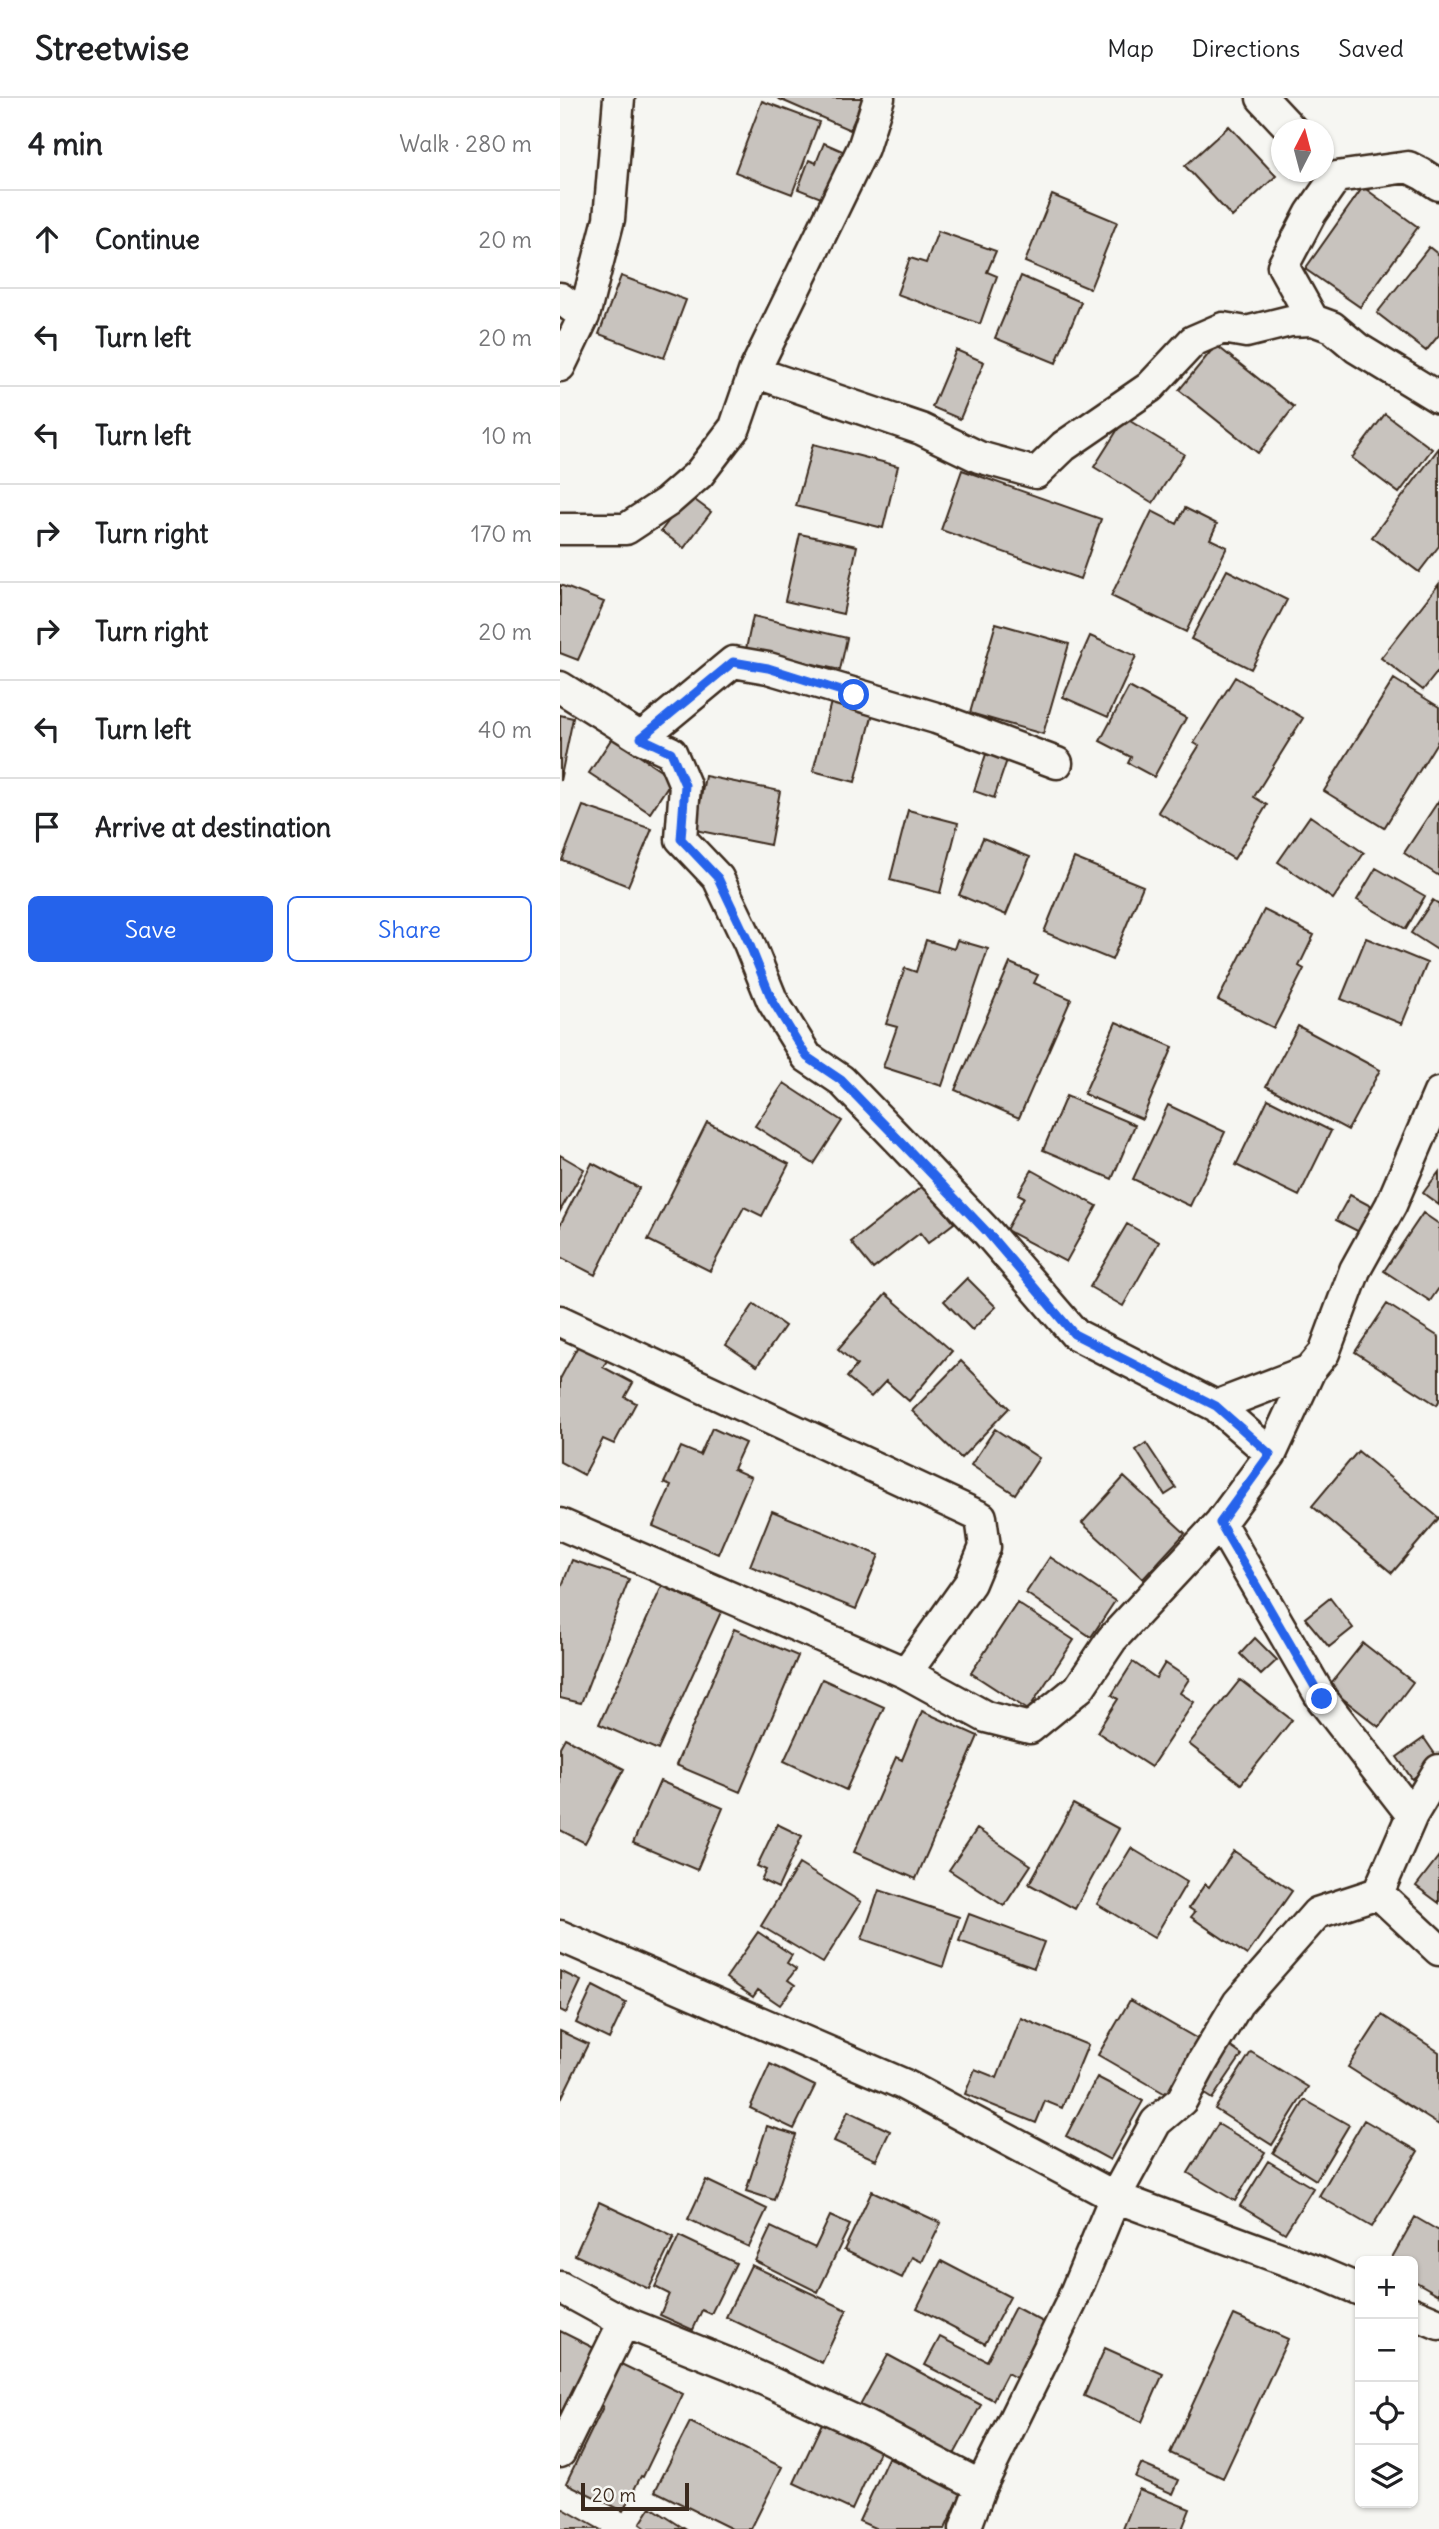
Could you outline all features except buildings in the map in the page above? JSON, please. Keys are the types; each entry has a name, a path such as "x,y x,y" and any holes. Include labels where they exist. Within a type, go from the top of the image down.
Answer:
{"street":[{"path":"560,366 584,316 609,219 619,98"},
{"path":"560,529 626,530 667,502 699,474 735,427 754,372 863,148 879,98"},
{"path":"1262,98 1282,119"},
{"path":"1334,170 1408,167 1439,186"},
{"path":"1313,320 1283,266 1325,182"},
{"path":"560,298 584,316"},
{"path":"754,372 921,429 979,457 1036,473 1064,446 1150,387 1193,341 1223,328 1246,332 1290,321 1313,320 1332,327 1357,348 1439,398"},
{"path":"641,738 733,662 768,668 936,718 1057,763"},
{"path":"560,687 641,738 671,752 685,785 681,839 718,878 772,1000 807,1057 841,1080 932,1174 988,1233 1074,1334 1216,1406 1270,1454"},
{"path":"560,1524 906,1673 986,1717 1030,1728 1079,1688 1112,1639 1220,1523 1270,1454 1310,1370 1324,1353 1355,1270 1391,1205 1439,1093"},
{"path":"560,1321 981,1517 985,1547 970,1583 906,1673"},
{"path":"1216,1406 1310,1370"},
{"path":"1220,1523 1322,1699 1412,1815"},
{"path":"965,2529 981,2486 1071,2303 1115,2197 1156,2122 1182,2100 1238,2003 1317,1913 1378,1893 1412,1815 1439,1770"},
{"path":"1378,1893 1439,1950"},
{"path":"560,1936 903,2084 1115,2197 1355,2288"},
{"path":"560,2287 624,2322 732,2365 862,2424 981,2486"},
{"path":"1418,2315 1439,2324"},
{"path":"560,2452 624,2322"}],"route":[{"path":"854,695 768,668 733,662 641,738 671,752 685,785 681,839 718,878 772,1000 807,1057 841,1080 904,1145 988,1233 1074,1334 1216,1406 1270,1454 1220,1523 1322,1699"}]}
